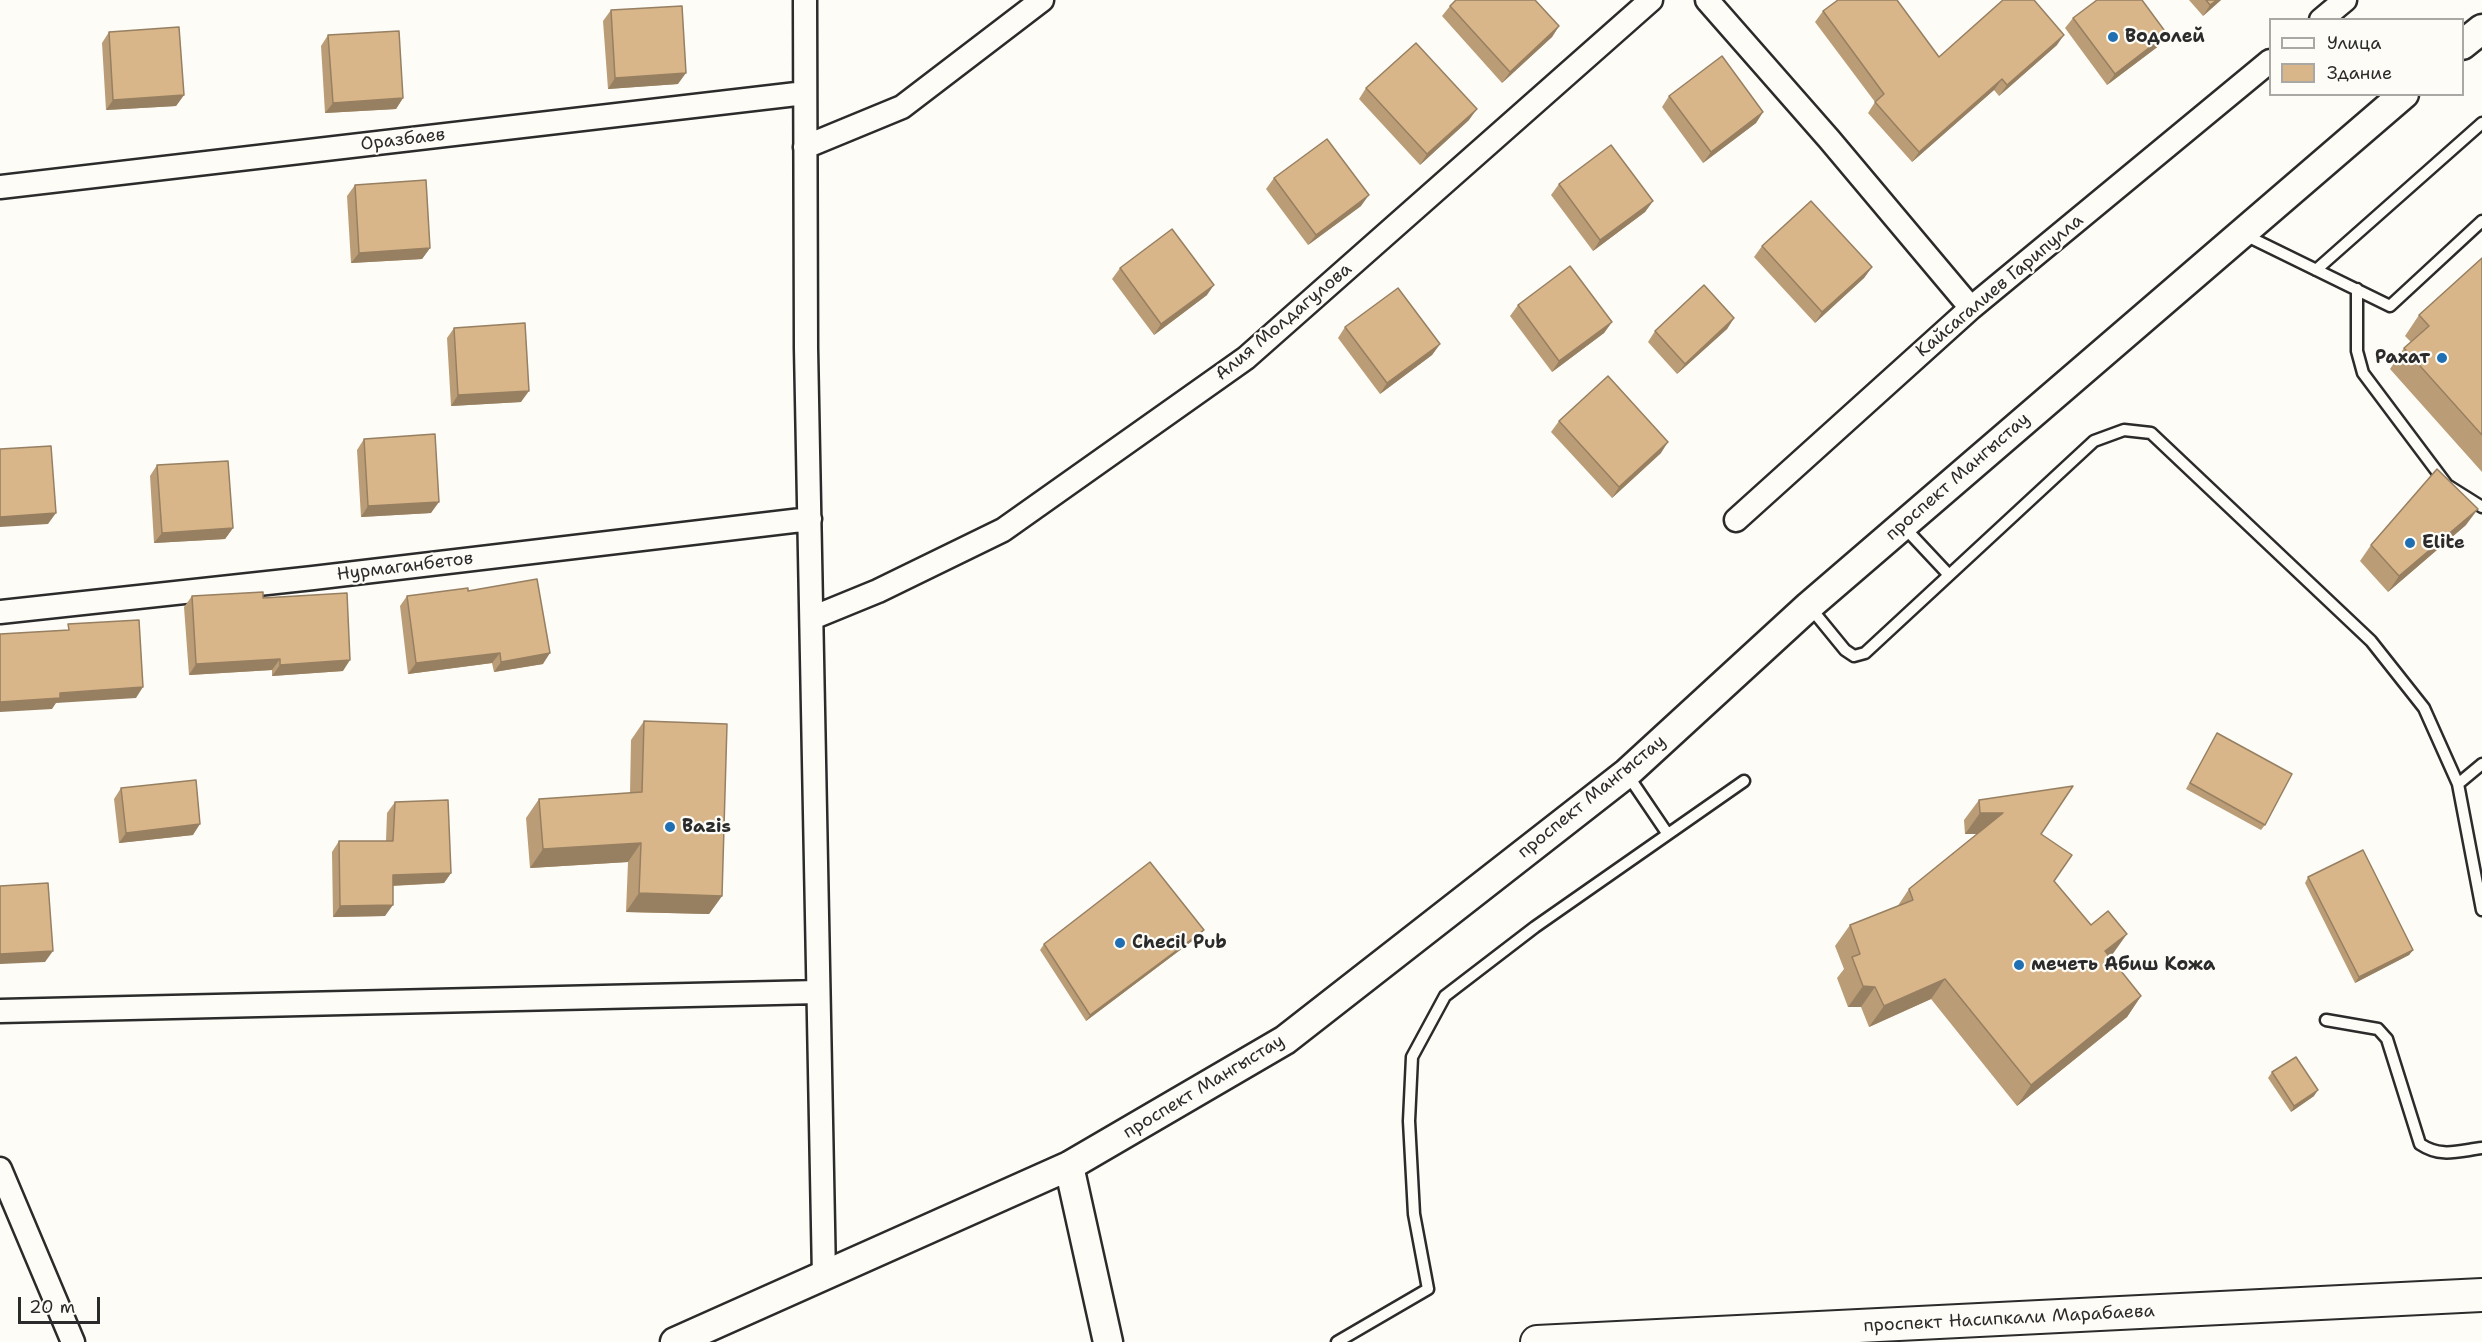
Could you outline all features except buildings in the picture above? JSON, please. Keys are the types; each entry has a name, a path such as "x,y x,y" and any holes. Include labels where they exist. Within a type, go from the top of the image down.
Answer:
{"main road":[{"name":"проспект Насипкали Марабаева","path":"1537,1342 2482,1295"}],"street":[{"path":"805,0 810,519 824,1276"},
{"path":"805,147 902,107 1042,0"},
{"name":"Алия Молдагулова","path":"812,618 878,591 1003,530 1246,358 1651,0"},
{"path":"1707,0 1829,139 1971,308"},
{"path":"2323,18 2345,0"},
{"path":"2464,44 2482,29"},
{"name":"Кайсагалиев Гарипулла","path":"1737,519 1971,308 2269,63"},
{"name":"Оразбаев","path":"0,187 805,93"},
{"name":"проспект Мангыстау","path":"675,1342 1069,1166 1285,1040 1627,773 1809,606 2402,96"},
{"name":"Нурмаганбетов","path":"0,612 313,578 810,519"},
{"path":"0,1011 818,992"},
{"path":"1069,1166 1108,1342"},
{"path":"0,1169 73,1342"}],"lane":[{"path":"2316,270 2482,123"},
{"path":"2241,233 2390,306 2482,221"},
{"path":"2356,290 2357,351 2363,373 2447,485 2482,507"},
{"path":"1809,606 1845,650 1854,656 1865,652 2094,441 2124,430 2151,434 2371,641 2424,708 2458,784 2482,910"},
{"path":"1902,525 1949,576"},
{"path":"2458,784 2482,764"},
{"path":"1627,773 1667,834"},
{"path":"1337,1342 1428,1289 1414,1214 1409,1121 1412,1057 1445,996 1535,927 1744,781"},
{"path":"2326,1020 2378,1029 2387,1040 2420,1144 2432,1152 2446,1153 2482,1148"}],"place":[{"name":"Водолей","path":"2113,37"},
{"name":"Рахат","path":"2442,358"},
{"name":"Elite","path":"2410,543"},
{"name":"Bazis","path":"670,827"},
{"name":"Checil Pub","path":"1120,943"},
{"name":"мечеть Абиш Кожа","path":"2019,965"}]}
